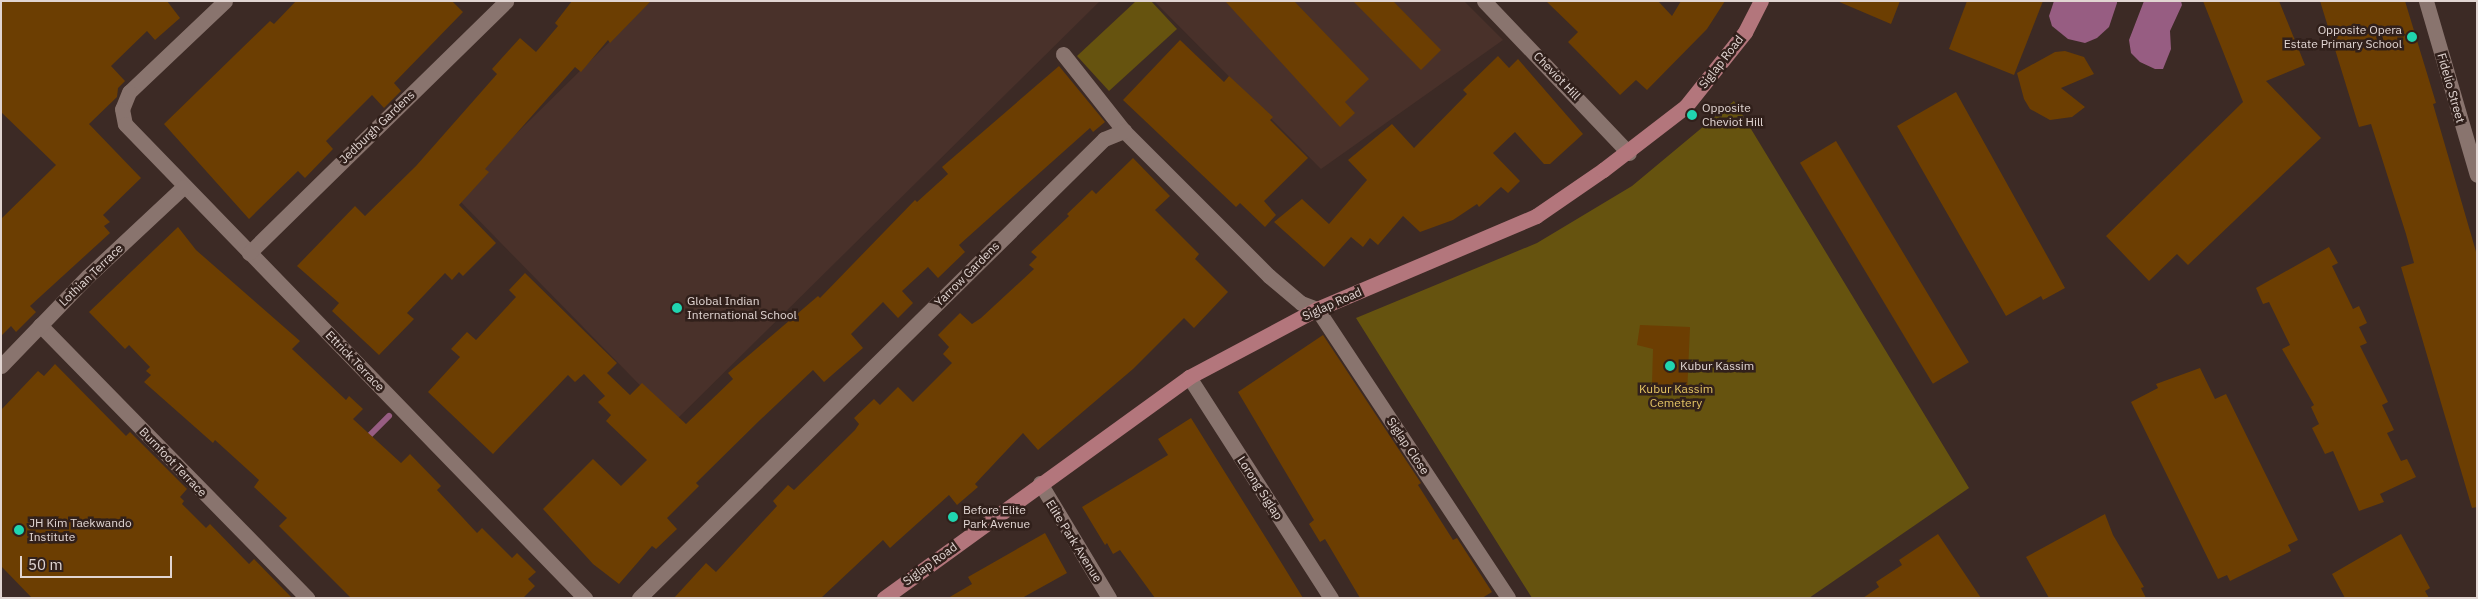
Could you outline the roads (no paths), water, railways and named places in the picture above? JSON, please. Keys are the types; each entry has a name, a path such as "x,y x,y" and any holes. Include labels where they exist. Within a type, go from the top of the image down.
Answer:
{"main road":[{"name":"Siglap Road","path":"884,598 1040,483 1189,377 1317,310 1536,216 1629,153 1686,106 1745,32 1761,1"}],"street":[{"name":"Ettrick Terrace","path":"225,1 129,92 122,109 125,124 183,188 249,252 585,598"},
{"name":"Jedburgh Gardens","path":"249,252 506,1"},
{"name":"Cheviot Hill","path":"1484,1 1629,153"},
{"name":"Fidelio Street","path":"2426,1 2477,175"},
{"path":"1063,54 1124,131"},
{"name":"Siglap Close","path":"1124,131 1269,276 1301,302 1317,310 1508,598"},
{"name":"Yarrow Gardens","path":"639,598 1104,139 1124,131"},
{"name":"Lothian Terrace","path":"1,366 40,325 183,188"},
{"name":"Burnfoot Terrace","path":"40,325 307,598"},
{"name":"Lorong Siglap","path":"1189,377 1331,598"},
{"name":"Elite Park Avenue","path":"1040,483 1109,598"}],"waterway":[{"path":"365,440 389,416"}],"place":[{"name":"Opposite Opera Estate Primary School","path":"2412,37"},
{"name":"Opposite Cheviot Hill","path":"1692,115"},
{"name":"Global Indian International School","path":"677,308"},
{"name":"Kubur Kassim","path":"1670,366"},
{"name":"Before Elite Park Avenue","path":"953,517"},
{"name":"JH Kim Taekwando Institute","path":"19,530"}],"park label":[{"name":"Kubur Kassim Cemetery","path":"1676,396"}]}
